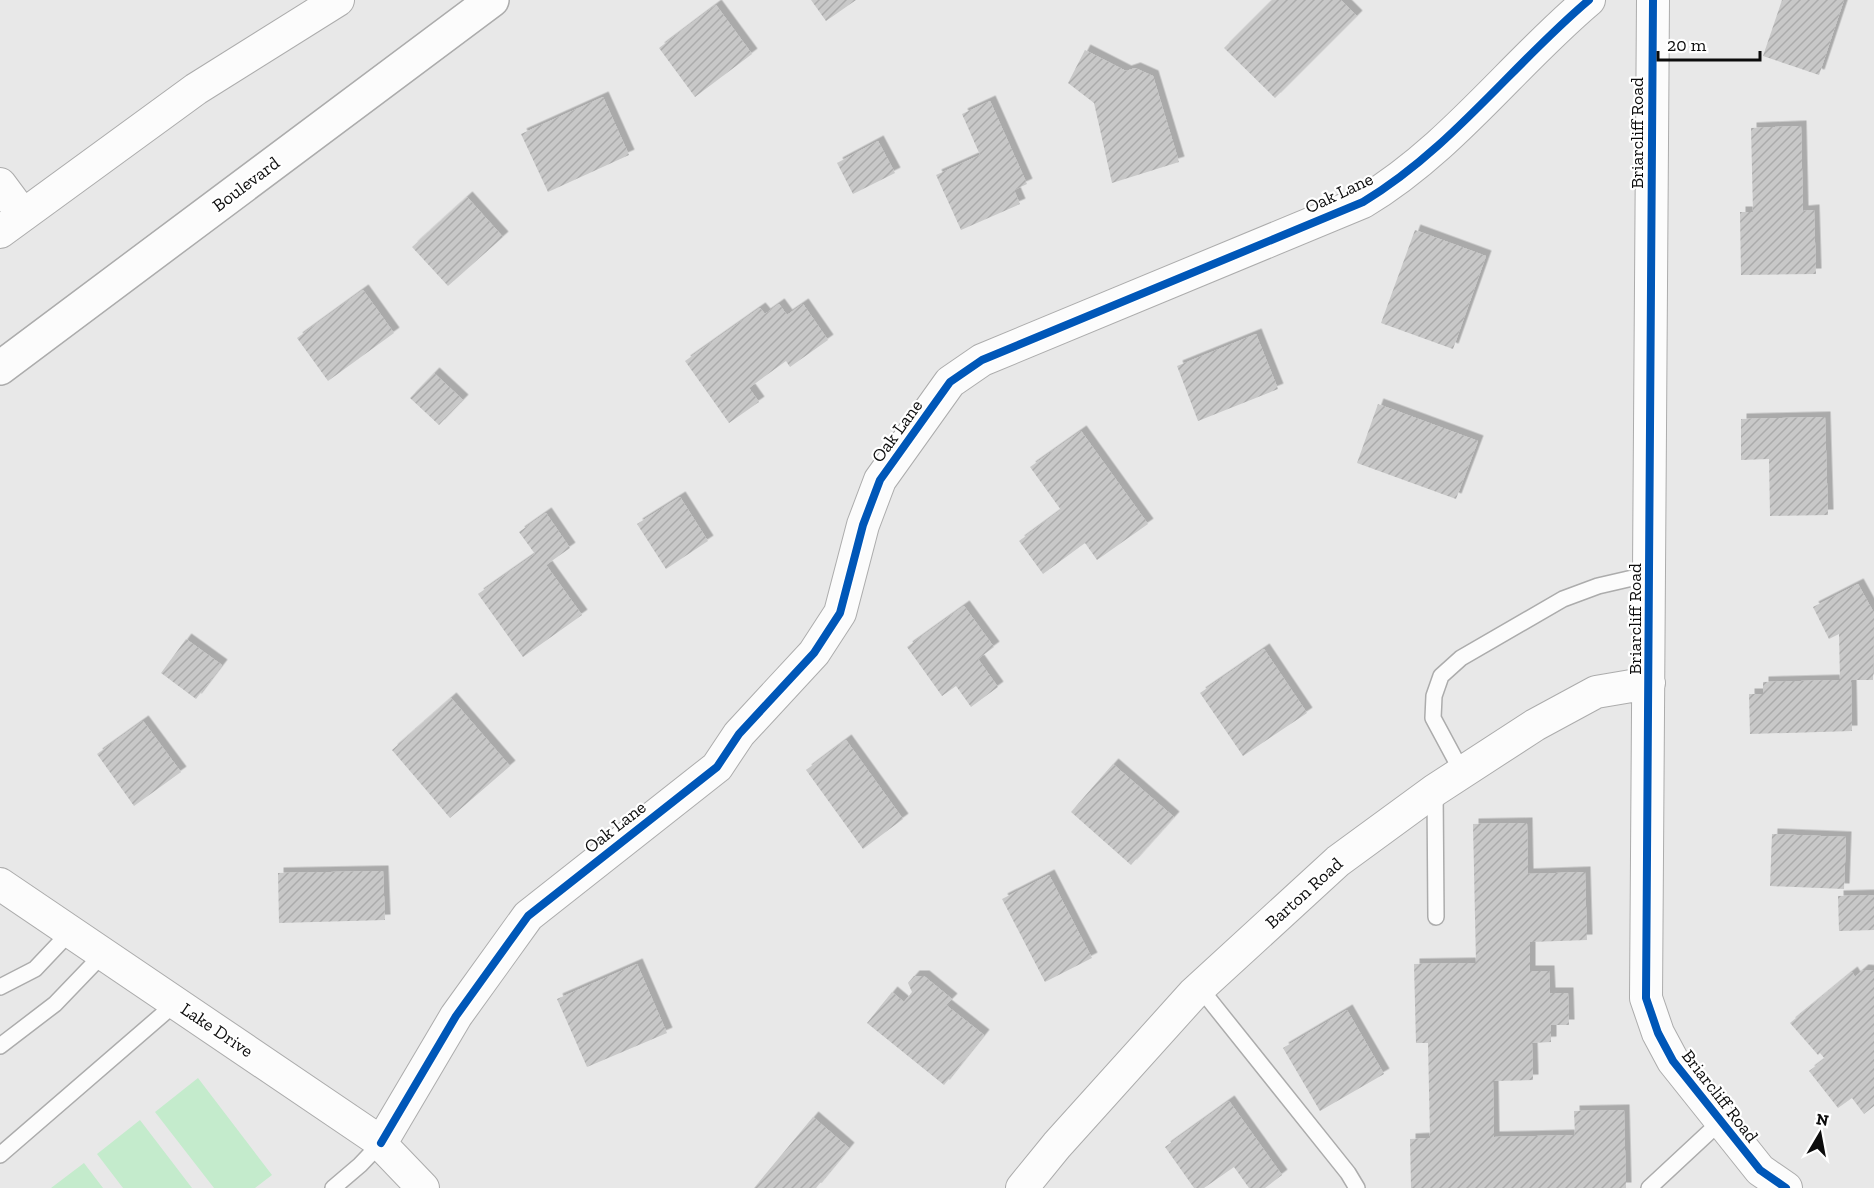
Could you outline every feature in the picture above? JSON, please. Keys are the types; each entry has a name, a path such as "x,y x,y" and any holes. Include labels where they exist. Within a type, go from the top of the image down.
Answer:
{"main road":[{"name":"Boulevard","path":"0,368 492,0"}],"street":[{"path":"0,184 12,224 196,89 338,0"},
{"name":"Oak Lane","path":"381,1143 456,1016 528,916 717,767 740,734 814,653 840,613 863,525 879,480 950,382 982,360 1363,202 1397,181 1434,150 1555,29 1589,0"},
{"name":"Briarcliff Road","path":"1653,0 1646,998 1658,1033 1673,1061 1760,1170 1786,1188"},
{"name":"Barton Road","path":"1022,1188 1057,1145 1200,988 1338,861 1435,790 1534,725 1596,692 1649,683"},
{"name":"Lake Drive","path":"0,884 177,1002 381,1143 423,1188"}],"lane":[{"path":"1462,772 1433,718 1434,696 1441,676 1461,658 1563,599 1598,586 1650,574"},
{"path":"1435,790 1436,917"},
{"path":"0,987 35,969 71,931"},
{"path":"0,1047 55,1004 104,953"},
{"path":"1200,988 1348,1173 1357,1188"},
{"path":"0,1155 177,1002"},
{"path":"1649,1188 1720,1122"},
{"path":"333,1188 360,1166 381,1143"}],"green space":[{"path":"198,1078 272,1175 255,1188 214,1188 155,1112"},
{"path":"140,1120 192,1188 123,1188 97,1154"},
{"path":"84,1163 103,1188 51,1188"}],"building":[{"path":"811,0 856,0 826,21"},
{"path":"1272,0 1341,0 1357,16 1275,98 1224,48"},
{"path":"1782,0 1844,0 1819,75 1763,56"},
{"path":"716,5 752,54 695,97 659,48"},
{"path":"1085,50 1126,71 1135,68 1153,76 1179,162 1112,183 1094,103 1068,83"},
{"path":"603,97 629,155 548,192 521,134"},
{"path":"990,101 1027,184 1014,190 1020,204 961,230 936,175 980,155 962,114"},
{"path":"1801,126 1803,211 1814,210 1816,274 1741,275 1740,212 1753,212 1751,128"},
{"path":"878,141 895,173 853,194 837,163"},
{"path":"467,197 503,237 448,286 412,247"},
{"path":"1415,230 1486,256 1453,349 1381,323"},
{"path":"363,290 394,333 328,381 297,338"},
{"path":"779,304 787,315 803,304 828,340 790,367 786,361 749,388 759,402 729,423 685,361 760,308 765,314"},
{"path":"1256,334 1278,389 1198,421 1177,366"},
{"path":"434,373 463,400 439,425 410,398"},
{"path":"1378,404 1478,441 1456,499 1357,463"},
{"path":"1825,417 1828,515 1770,516 1769,459 1741,460 1741,419"},
{"path":"1081,431 1148,524 1097,560 1085,543 1043,574 1019,541 1061,510 1030,467"},
{"path":"680,497 708,541 666,569 637,524"},
{"path":"546,513 570,548 546,565 582,615 523,657 478,594 535,554 519,532"},
{"path":"1858,584 1874,613 1873,680 1851,680 1852,731 1750,734 1749,694 1763,694 1763,682 1840,680 1839,634 1829,639 1813,607"},
{"path":"964,606 994,647 978,659 998,687 971,707 956,686 942,696 907,647"},
{"path":"186,639 222,665 196,699 161,673"},
{"path":"1264,649 1307,713 1243,756 1200,693"},
{"path":"451,698 510,766 450,818 392,750"},
{"path":"143,721 181,772 134,806 97,754"},
{"path":"846,740 903,819 863,849 806,770"},
{"path":"1113,764 1174,817 1131,865 1071,812"},
{"path":"1527,823 1528,874 1585,872 1587,940 1530,942 1530,971 1549,971 1550,993 1568,993 1569,1025 1551,1025 1551,1042 1532,1043 1533,1080 1493,1081 1494,1137 1575,1135 1574,1111 1624,1110 1626,1188 1411,1188 1410,1139 1430,1138 1428,1043 1416,1043 1414,964 1476,963 1473,824"},
{"path":"1772,834 1846,837 1844,889 1770,886"},
{"path":"383,871 385,920 279,923 278,873"},
{"path":"1049,875 1092,958 1045,982 1002,899"},
{"path":"1874,895 1874,930 1839,931 1838,896"},
{"path":"637,964 667,1033 587,1067 557,999"},
{"path":"1863,970 1874,971 1874,1106 1864,1114 1852,1098 1838,1108 1809,1071 1825,1059 1820,1053 1818,1055 1790,1023 1852,972 1855,977"},
{"path":"914,976 924,976 952,999 946,1005 984,1035 944,1085 867,1023 892,992 904,1002 912,992 908,983"},
{"path":"1347,1010 1384,1074 1320,1111 1283,1048"},
{"path":"1229,1101 1282,1175 1265,1188 1249,1188 1234,1167 1204,1188 1194,1188 1165,1147"},
{"path":"813,1117 849,1148 816,1188 754,1188"}],"cycle path":[{"path":"381,1143 456,1016 528,916 717,767 739,734 814,653 840,613 863,525 880,480 950,382 982,360 1363,202 1424,158 1589,0"},
{"path":"1653,0 1646,998 1658,1033 1673,1061 1760,1170 1786,1188"}]}
